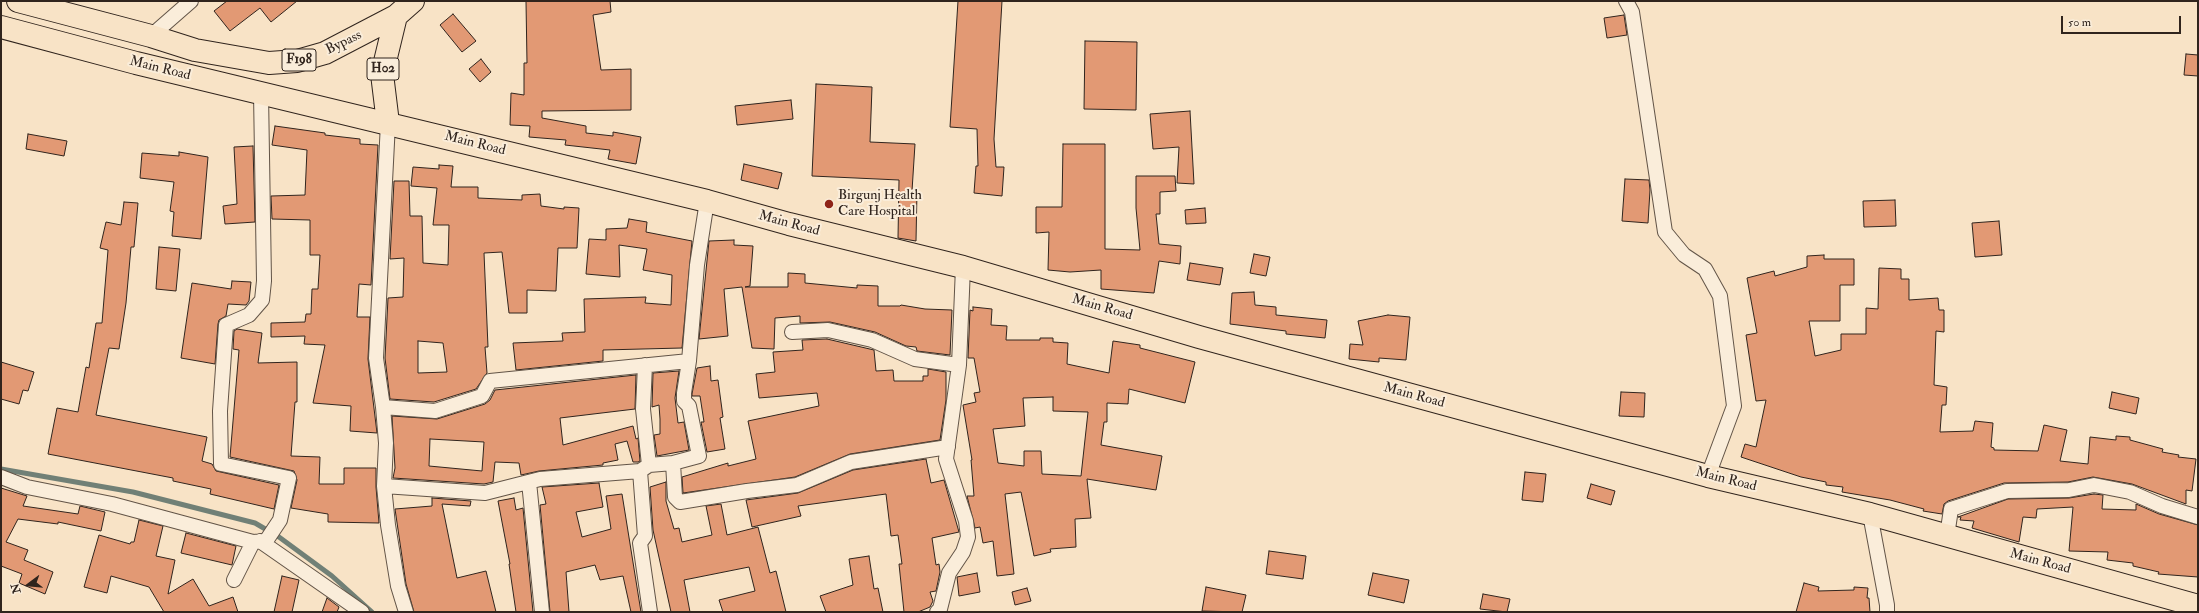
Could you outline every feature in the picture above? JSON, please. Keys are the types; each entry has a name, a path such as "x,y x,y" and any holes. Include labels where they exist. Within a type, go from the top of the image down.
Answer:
{"main road":[{"name":"Main Road","path":"18,1 151,36 195,50"},
{"name":"Bypass","path":"195,50 269,64 297,61 324,53 396,16 413,1"},
{"name":"H02","path":"388,123 382,74 396,16"},
{"name":"Main Road","path":"1,27 136,63 707,201 789,224 963,267 1200,337 1708,476 1870,514 2198,606"}],"street":[{"path":"151,36 191,1"},
{"path":"1626,1 1632,12 1665,232 1684,255 1705,269 1720,296 1734,406 1708,476"},
{"path":"234,580 260,541 280,520 289,478 221,464 220,411 223,342 226,324 249,315 262,300 264,281 261,93"},
{"path":"388,123 376,358 383,407 386,443 384,486 398,586 406,612"},
{"path":"384,486 485,493 529,482 644,468 674,463 699,456 690,406 684,401 698,265 707,201"},
{"path":"937,612 940,609 949,573 962,552 968,537 966,521 946,459 959,365 963,267"},
{"path":"792,332 828,330 872,340 915,358 959,365"},
{"path":"383,407 435,411 482,396 490,381 689,360"},
{"path":"645,365 643,409 645,536 640,543 650,612"},
{"path":"674,463 676,497 680,502 798,485 851,462 948,447"},
{"path":"1,477 27,487 112,504 260,541 362,612"},
{"path":"529,482 542,612"},
{"path":"1947,536 1952,509 2007,491 2069,490 2094,485 2130,492 2162,506 2198,517"},
{"path":"1870,514 1887,612"}],"building":[{"path":"227,1 297,1 271,22 260,8 230,31 214,11"},
{"path":"526,1 610,1 611,12 593,15 601,70 631,69 631,110 542,111 542,118 586,126 586,133 613,136 613,132 641,137 636,164 608,159 610,150 565,145 566,140 529,137 530,126 510,125 511,93 524,95 524,63 527,63"},
{"path":"958,1 1002,1 994,139 996,167 1004,167 1002,196 974,193 976,166 978,166 977,129 950,127"},
{"path":"453,14 476,41 462,52 440,25"},
{"path":"1624,15 1627,35 1607,38 1604,18"},
{"path":"1085,41 1137,42 1136,110 1084,109"},
{"path":"2186,54 2198,55 2198,76 2184,75"},
{"path":"481,59 491,72 480,82 469,69"},
{"path":"816,84 872,87 870,142 915,144 912,191 917,191 916,241 898,238 899,180 812,176"},
{"path":"791,100 793,119 737,125 735,106"},
{"path":"1190,111 1194,184 1177,183 1179,147 1153,149 1150,114"},
{"path":"275,126 325,133 325,135 360,139 360,144 378,145 371,285 359,284 357,317 370,317 368,359 377,433 350,431 351,406 313,403 325,345 304,344 305,336 271,337 271,323 305,322 306,314 311,314 312,289 318,289 320,255 310,255 310,220 272,219 271,196 305,195 307,150 272,145"},
{"path":"28,134 67,141 64,156 26,149"},
{"path":"1063,144 1105,144 1105,249 1140,250 1136,208 1136,176 1175,176 1176,191 1160,192 1160,214 1156,214 1159,244 1181,246 1180,264 1159,261 1154,293 1101,289 1101,270 1070,272 1048,270 1049,232 1036,233 1036,207 1062,207"},
{"path":"253,146 255,222 225,224 223,206 237,204 234,147"},
{"path":"179,152 208,157 201,239 172,236 174,212 170,211 174,182 140,178 142,153 179,156"},
{"path":"744,164 782,173 778,189 741,180"},
{"path":"439,165 453,166 451,187 478,187 478,198 522,200 522,195 540,194 541,206 564,209 564,207 579,208 577,248 558,248 556,291 527,290 527,313 509,313 502,252 484,253 488,347 485,347 487,373 476,389 434,402 390,399 385,358 388,298 403,297 404,258 390,259 394,181 409,181 410,216 422,216 423,263 448,265 449,225 433,225 437,188 411,186 413,167 439,169","holes":["418,341 443,343 447,372 418,373"]},
{"path":"1625,179 1649,180 1650,190 1648,223 1622,221"},
{"path":"1895,200 1896,226 1864,227 1863,201"},
{"path":"124,202 138,203 134,247 131,247 126,303 119,349 109,348 96,415 207,437 202,461 212,464 216,471 279,485 274,509 210,494 211,489 173,481 173,478 48,454 57,408 78,412 86,367 89,368 96,323 102,323 108,250 100,248 106,222 121,225"},
{"path":"1205,208 1206,223 1186,224 1185,210"},
{"path":"629,219 647,222 646,232 692,241 682,348 603,350 603,361 516,370 513,343 563,341 562,333 585,332 584,299 646,297 645,303 671,305 672,275 643,270 647,249 619,245 620,277 586,274 589,239 606,240 606,229 627,228"},
{"path":"1999,221 2002,255 1975,257 1972,223"},
{"path":"734,240 734,245 753,246 750,286 745,287 788,287 788,273 805,274 805,283 857,288 857,285 878,286 878,306 901,305 925,309 952,310 950,355 917,351 916,347 906,346 875,332 830,322 800,323 800,316 775,318 774,349 752,348 742,287 724,289 728,336 699,339 709,241"},
{"path":"159,247 180,249 176,291 156,289"},
{"path":"1254,254 1270,257 1266,276 1250,273"},
{"path":"1824,255 1824,259 1854,259 1854,285 1840,285 1840,321 1809,321 1815,356 1841,350 1841,334 1866,334 1866,308 1878,309 1879,268 1901,269 1901,279 1909,279 1909,300 1938,298 1939,310 1944,310 1944,332 1936,331 1934,385 1947,387 1946,405 1942,405 1940,432 1973,431 1975,421 1993,423 1991,447 1994,448 1994,450 2038,451 2044,425 2067,430 2060,461 2088,464 2090,437 2116,440 2116,436 2130,437 2130,440 2163,449 2162,452 2179,455 2178,457 2196,459 2192,491 2186,490 2186,504 2132,484 2093,477 2068,482 2004,483 1948,501 1944,504 1942,514 1923,511 1924,509 1890,500 1842,492 1843,487 1826,485 1826,482 1801,477 1741,457 1745,444 1756,447 1766,400 1756,401 1746,335 1757,333 1747,278 1774,271 1775,276 1807,267 1807,256"},
{"path":"1190,263 1223,268 1220,285 1187,280"},
{"path":"232,281 251,282 249,301 246,305 228,304 226,316 219,320 215,364 181,358 192,283 231,289"},
{"path":"1254,292 1255,305 1276,307 1276,315 1327,320 1325,338 1286,334 1286,331 1230,324 1232,293"},
{"path":"973,307 992,309 991,325 1007,326 1006,340 1040,340 1040,338 1053,338 1053,342 1068,343 1067,364 1109,373 1113,341 1140,345 1140,348 1195,362 1185,403 1129,389 1128,404 1107,403 1107,422 1104,422 1101,445 1162,456 1156,490 1087,479 1091,518 1075,519 1076,547 1050,549 1051,552 1034,556 1021,492 1005,494 1014,574 997,576 993,541 983,543 980,527 975,528 967,496 974,496 972,460 963,405 976,402 974,393 980,392 974,358 968,358 970,310 973,311","holes":["1053,397 1053,411 1088,412 1081,476 1042,474 1041,451 1024,451 1024,466 998,463 993,429 1025,426 1023,398"]},
{"path":"1388,315 1410,317 1406,360 1379,358 1379,362 1349,359 1350,344 1363,345 1358,321"},
{"path":"237,329 262,333 258,363 297,362 297,402 295,402 291,456 320,457 319,484 344,484 344,468 376,468 379,523 328,522 328,514 291,508 297,480 294,471 230,457 239,350 233,349 234,331"},
{"path":"827,339 874,350 876,371 893,370 894,381 923,381 923,376 928,376 928,369 946,372 946,400 940,440 850,454 795,477 683,493 682,477 728,463 728,466 756,459 748,421 819,406 817,393 759,398 756,374 775,372 773,352 803,350 802,340"},
{"path":"1,362 34,372 28,391 23,390 19,404 1,399"},
{"path":"710,366 711,381 718,380 723,417 720,418 725,449 707,452 701,422 704,422 700,396 692,396 692,394 697,368"},
{"path":"679,371 675,398 678,423 684,422 689,450 657,456 654,435 660,434 660,419 659,405 652,407 653,373"},
{"path":"636,375 635,409 560,418 563,445 633,426 636,439 638,438 640,461 633,462 627,441 615,444 618,460 603,463 603,465 539,471 521,475 519,463 495,462 493,482 484,484 393,478 395,468 392,416 437,419 485,404 490,400 495,390","holes":["430,439 484,442 482,471 429,466"]},
{"path":"1621,392 1645,393 1644,417 1619,416"},
{"path":"2112,392 2139,398 2136,414 2109,408"},
{"path":"926,459 931,483 944,480 959,532 932,538 936,565 939,564 940,572 936,591 930,592 933,601 930,607 918,612 904,612 899,564 902,564 898,535 891,536 886,494 798,506 801,516 752,527 746,500 798,493 853,470"},
{"path":"1525,472 1546,474 1543,502 1522,500"},
{"path":"666,482 666,501 674,529 679,528 682,542 712,535 706,506 721,504 727,535 758,527 770,573 776,571 786,612 723,612 719,600 755,591 749,567 684,580 690,612 671,612 653,530 650,487"},
{"path":"599,483 603,507 576,512 582,537 611,529 606,496 622,494 641,612 631,612 623,576 600,580 595,565 566,572 569,612 550,612 540,505 546,504 542,487"},
{"path":"1591,484 1615,491 1611,505 1587,498"},
{"path":"1,488 27,496 23,506 78,514 80,506 105,512 101,531 58,522 58,524 18,519 6,542 28,550 24,560 53,572 45,594 19,583 22,574 1,566"},
{"path":"2094,494 2103,495 2102,509 2136,510 2136,504 2159,514 2198,525 2198,577 2158,574 2159,572 2133,566 2133,563 2107,560 2108,552 2069,551 2073,507 2037,509 2036,518 2023,517 2019,542 1972,528 1974,521 1960,520 1961,517 1958,517 2008,499 2069,498"},
{"path":"432,498 471,501 470,506 442,504 457,578 486,571 496,612 414,612 406,584 395,509 432,506"},
{"path":"514,498 516,510 523,508 533,612 516,612 510,564 498,501"},
{"path":"139,520 163,526 156,556 175,560 168,594 193,579 209,606 233,597 238,612 164,612 149,587 111,576 107,593 84,587 99,535 130,544 131,542 134,542"},
{"path":"186,533 236,546 232,565 181,553"},
{"path":"1269,551 1306,556 1303,579 1266,574"},
{"path":"869,556 874,589 878,588 883,612 826,612 820,596 853,585 849,559"},
{"path":"977,573 980,592 959,596 957,577"},
{"path":"1373,573 1409,580 1404,603 1368,595"},
{"path":"282,576 299,580 292,612 274,612"},
{"path":"1804,583 1819,587 1818,591 1854,590 1854,587 1868,588 1867,598 1869,598 1870,612 1796,612"},
{"path":"1206,587 1246,595 1242,612 1202,611"},
{"path":"1027,588 1031,601 1015,605 1012,592"},
{"path":"1483,594 1510,599 1507,612 1480,609"},
{"path":"327,598 339,607 337,612 322,612"}],"waterway":[{"path":"1,469 133,492 255,523 279,537 332,576 372,612"}],"place":[{"name":"Birgunj Health Care Hospital","path":"829,204"}]}
